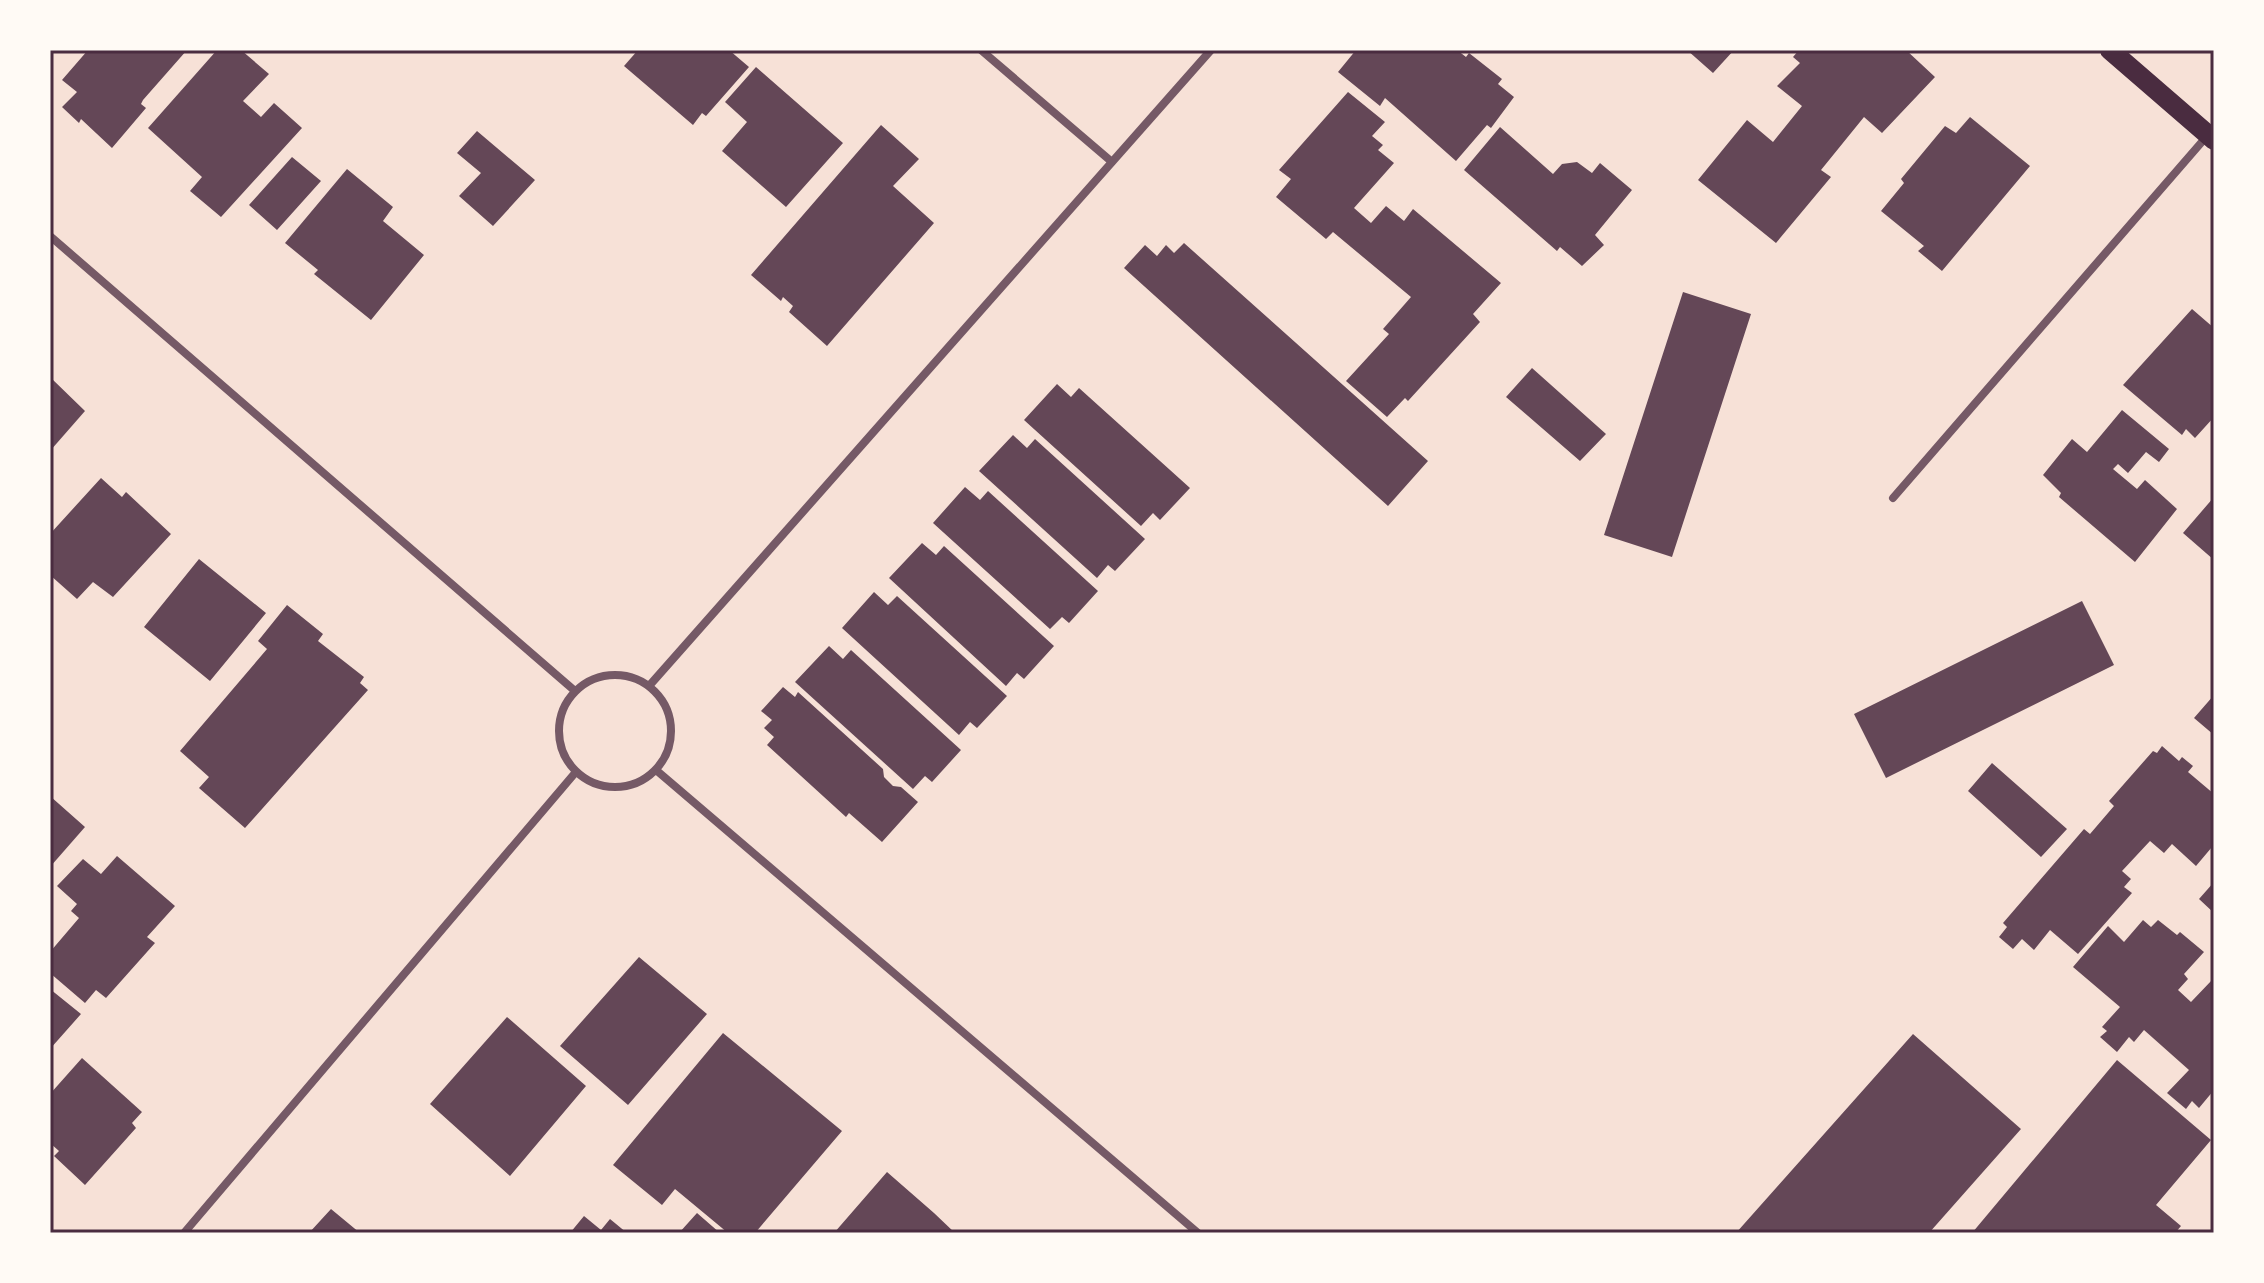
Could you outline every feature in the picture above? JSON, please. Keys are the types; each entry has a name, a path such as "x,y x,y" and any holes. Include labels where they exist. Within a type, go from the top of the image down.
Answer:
{"main road":[{"path":"2110,50 2211,137"}],"street":[{"path":"981,50 1112,162"},
{"path":"649,686 1211,50"},
{"path":"1893,498 2211,137"},
{"path":"50,236 575,691"},
{"path":"611,675 631,677 649,686 665,704 671,727 668,751 656,770 638,783 616,788 595,784 575,773 562,754 558,732 562,710 575,691 592,679 611,675"},
{"path":"656,770 1198,1233"},
{"path":"184,1233 575,773"}],"building":[{"path":"88,50 187,50 143,100 141,104 146,108 112,148 81,119 79,123 62,107 77,92 62,80"},
{"path":"217,50 241,50 269,74 243,101 261,117 274,103 302,128 221,217 190,191 202,177 148,128"},
{"path":"638,50 729,50 749,67 706,116 702,113 693,125 624,66"},
{"path":"1356,50 1457,50 1466,57 1469,53 1502,79 1498,84 1514,97 1491,128 1487,125 1456,161 1385,98 1380,106 1338,72"},
{"path":"1687,50 1734,50 1713,73"},
{"path":"1799,50 1906,50 1935,77 1882,133 1864,117 1821,170 1831,177 1776,243 1698,180 1747,120 1773,142 1802,106 1777,86 1800,63 1793,57"},
{"path":"756,67 843,143 786,207 722,151 747,122 725,102"},
{"path":"1348,92 1385,122 1372,136 1383,145 1378,150 1394,163 1354,208 1371,223 1386,206 1404,221 1413,209 1501,283 1473,314 1480,322 1408,401 1405,398 1387,417 1346,381 1389,334 1383,329 1411,297 1333,232 1326,239 1276,197 1291,179 1279,170"},
{"path":"1970,117 2030,166 1942,271 1918,251 1924,246 1881,211 1904,183 1901,179 1945,126 1956,133"},
{"path":"881,125 919,159 893,186 934,223 827,346 789,312 793,306 783,297 781,301 751,275"},
{"path":"1500,127 1553,174 1562,164 1577,162 1592,173 1600,163 1632,190 1595,235 1604,245 1582,266 1560,247 1557,251 1464,170"},
{"path":"477,131 535,180 493,226 459,196 481,173 457,153"},
{"path":"292,157 321,181 277,230 249,205"},
{"path":"347,169 393,207 383,221 424,255 371,320 314,274 318,270 285,243"},
{"path":"1184,243 1428,461 1388,506 1124,268 1145,245 1157,256 1166,245 1174,253"},
{"path":"1683,292 1751,314 1672,557 1604,535"},
{"path":"2192,309 2214,328 2214,417 2195,438 2186,429 2182,435 2123,385"},
{"path":"1532,368 1606,434 1580,461 1506,397"},
{"path":"50,377 85,411 50,451"},
{"path":"1057,384 1071,397 1079,388 1190,488 1160,520 1153,513 1141,526 1024,420"},
{"path":"2122,410 2169,449 2159,462 2146,452 2128,473 2118,464 2113,469 2137,489 2145,480 2177,509 2135,562 2059,497 2061,493 2043,475 2072,439 2087,452"},
{"path":"1013,435 1027,448 1035,439 1145,539 1115,571 1108,565 1097,578 979,471"},
{"path":"101,478 122,497 126,492 171,534 113,597 93,582 77,599 50,575 50,534"},
{"path":"965,487 980,500 988,491 1098,591 1069,623 1062,617 1050,629 933,523"},
{"path":"2214,497 2214,560 2183,533"},
{"path":"922,543 936,555 944,546 1054,646 1024,679 1017,673 1006,686 889,578"},
{"path":"199,559 266,613 210,681 144,627"},
{"path":"874,592 888,605 897,596 1007,696 977,728 970,722 959,735 842,628"},
{"path":"2082,601 2114,665 1886,778 1854,714"},
{"path":"287,605 323,634 318,641 364,677 360,683 368,690 245,828 199,788 209,777 180,751 267,649 258,641"},
{"path":"829,646 843,659 851,650 961,750 932,782 925,776 913,789 795,682"},
{"path":"783,687 795,697 798,692 883,769 884,777 893,786 901,787 918,802 882,842 849,813 846,817 767,745 774,737 764,728 772,720 761,711"},
{"path":"2214,695 2214,735 2194,718"},
{"path":"2162,746 2179,761 2182,757 2193,766 2188,772 2214,794 2214,849 2212,847 2196,866 2172,844 2164,853 2150,841 2122,871 2131,879 2124,887 2132,893 2078,954 2050,930 2034,950 2022,939 2013,949 1999,937 2007,927 2003,923 2084,829 2090,834 2114,806 2109,801 2153,751 2157,753"},
{"path":"1992,763 2067,829 2041,857 1968,791"},
{"path":"50,796 85,827 50,867"},
{"path":"117,856 175,906 147,937 155,943 106,998 96,990 85,1003 50,973 50,952 79,918 71,911 77,904 57,886 83,859 101,874"},
{"path":"2214,882 2214,913 2199,899"},
{"path":"2143,920 2151,927 2158,920 2177,935 2180,932 2204,952 2184,974 2188,979 2178,990 2191,1002 2212,980 2214,982 2214,1090 2199,1108 2192,1101 2186,1109 2167,1093 2189,1070 2144,1030 2134,1042 2129,1037 2117,1052 2100,1037 2107,1031 2102,1027 2120,1007 2073,967 2108,926 2124,942"},
{"path":"639,957 707,1014 628,1105 560,1046"},
{"path":"50,989 81,1014 50,1049"},
{"path":"507,1017 586,1086 510,1176 430,1104"},
{"path":"723,1033 842,1131 755,1233 728,1233 675,1189 662,1205 613,1165"},
{"path":"1913,1034 2021,1129 1929,1233 1736,1233"},
{"path":"82,1058 142,1112 132,1123 136,1128 85,1185 54,1156 59,1151 50,1143 50,1094"},
{"path":"2117,1060 2211,1140 2156,1205 2181,1226 2175,1233 1972,1233"},
{"path":"887,1172 934,1213 955,1233 834,1233"},
{"path":"331,1209 360,1233 309,1233"},
{"path":"697,1213 720,1233 679,1233"},
{"path":"584,1216 601,1230 610,1219 627,1233 570,1233"}]}
